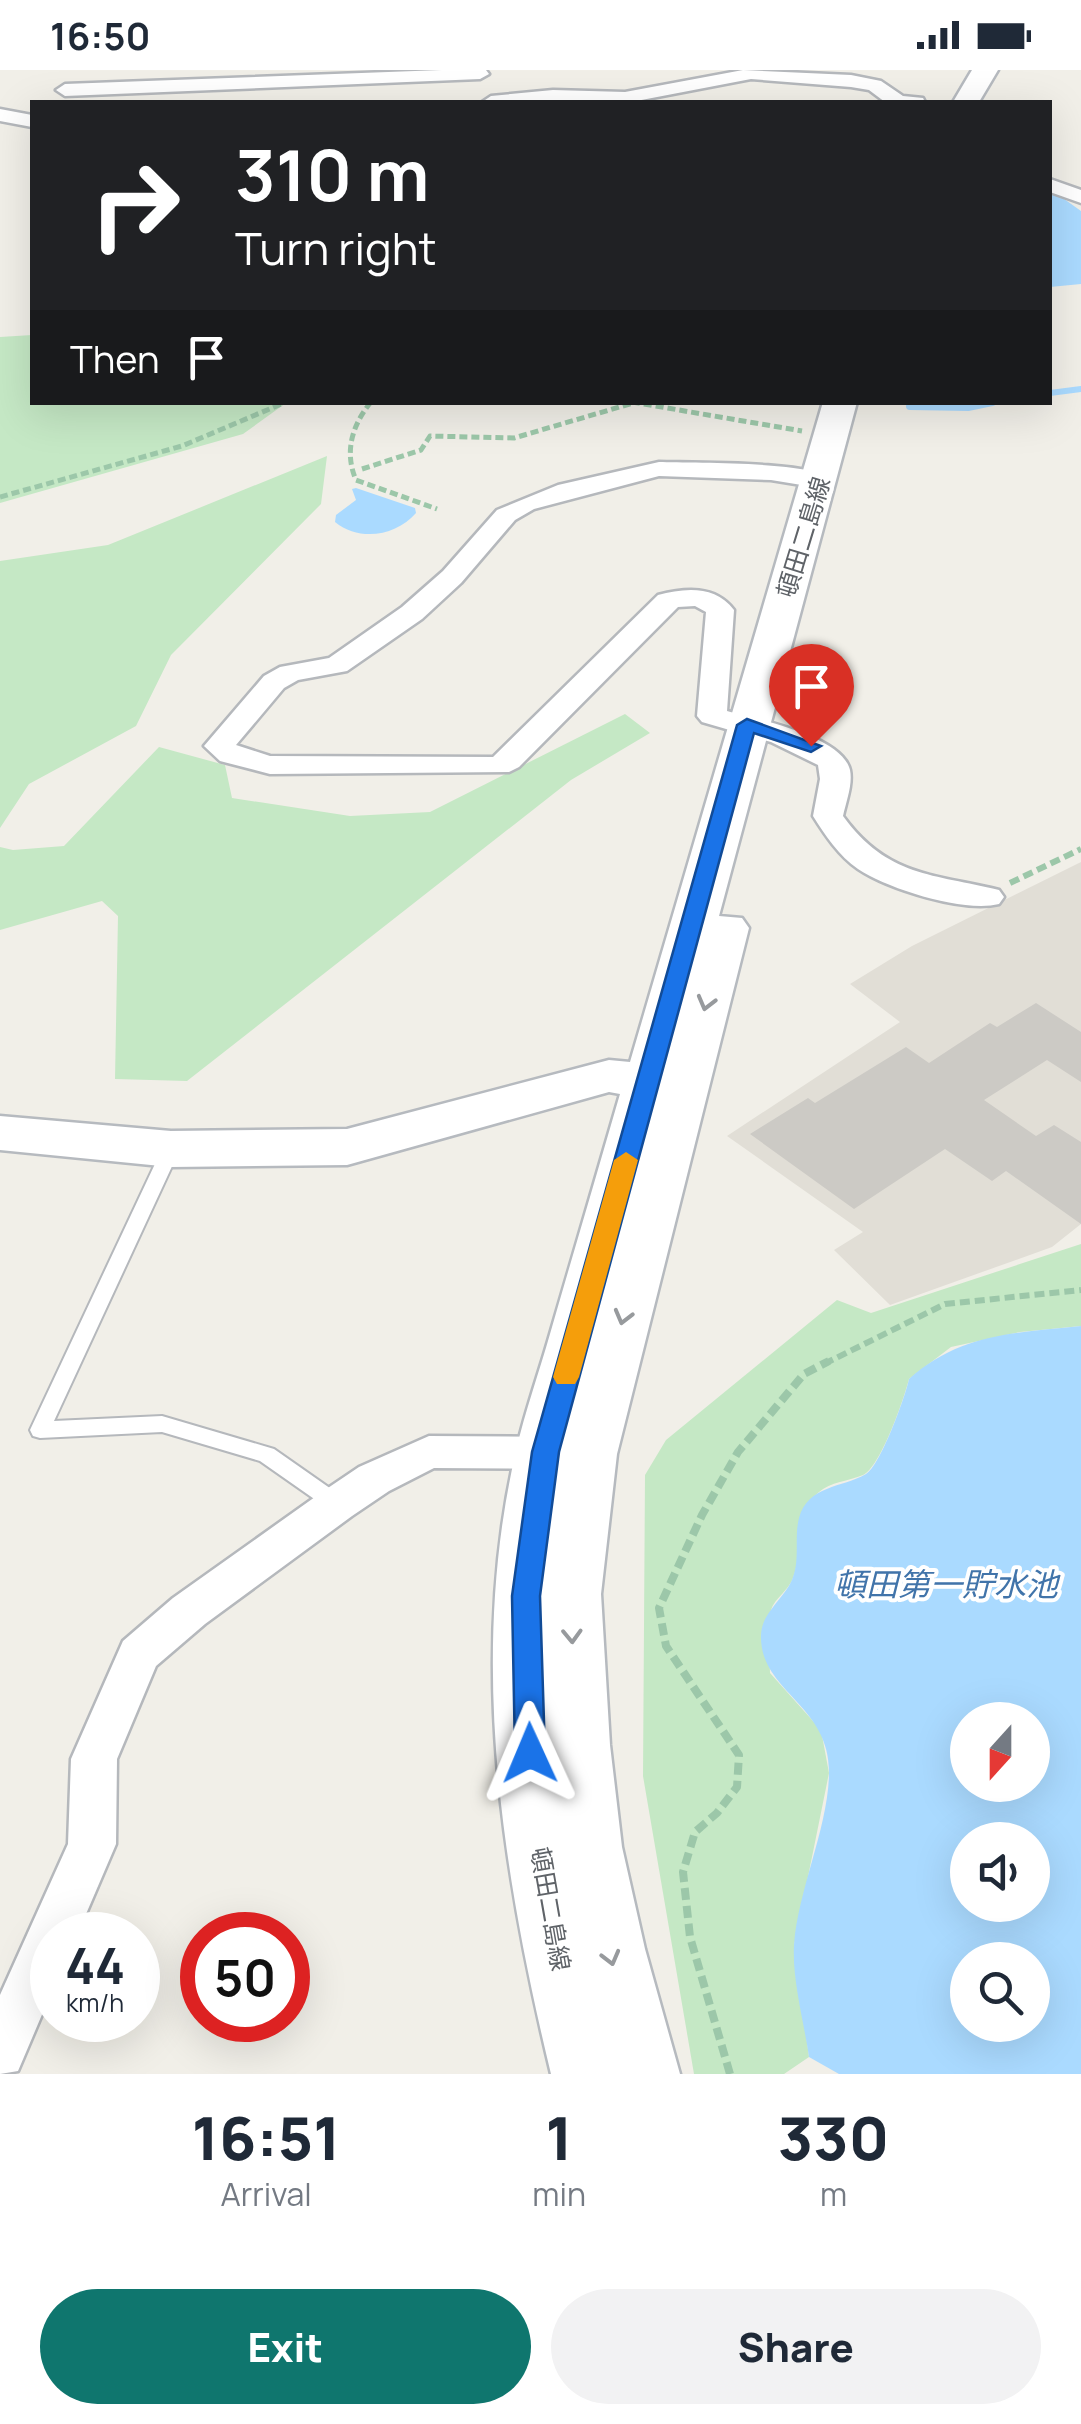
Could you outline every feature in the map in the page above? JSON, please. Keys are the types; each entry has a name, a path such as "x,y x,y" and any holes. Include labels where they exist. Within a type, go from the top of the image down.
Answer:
{"main road":[{"path":"967,100 985,70"},
{"path":"987,100 1004,70"},
{"name":"頓田二島線","path":"588,2074 559,1965 540,1858 530,1753 526,1596 841,430"},
{"name":"頓田二島線","path":"761,731 841,430"},
{"path":"0,1133 171,1149 347,1147 609,1076 666,1082"},
{"name":"頓田二島線","path":"566,1453 576,1745 588,1847 608,1950 644,2074"}],"street":[{"path":"46,100 104,70"},
{"path":"594,70 599,100"},
{"path":"65,90 257,93 480,72 483,100"},
{"path":"608,100 751,74 878,78 893,100"},
{"path":"511,100 552,96 590,100"},
{"path":"1052,186 1081,196"},
{"path":"841,430 771,473 659,469 566,490 525,504 506,515 452,577 369,644 337,666 290,673 274,682 219,746 240,758 270,765 498,766 577,694 668,601 688,596 714,603 720,610 712,716 811,746 831,756 836,767 828,816 847,844 873,865 967,897 988,897"},
{"path":"0,2053 92,1844 94,1758 140,1654 188,1611 337,1504 374,1479 429,1452 566,1453"}],"lane":[{"path":"171,1149 40,1430 162,1424 267,1455 337,1504"}],"path":[{"path":"0,496 162,452 279,405"},
{"path":"369,405 352,436 348,458 356,480 437,509"},
{"path":"362,469 421,450 430,436 514,438 626,405"},
{"path":"648,405 841,430"},
{"path":"988,897 1081,849"},
{"path":"730,2074 690,1937 684,1872 695,1832 717,1813 736,1786 739,1755 666,1646 659,1608 702,1516 738,1452 804,1374 945,1304 1081,1290"}],"shaded area":[{"path":"1081,862 1081,1224 1052,1247 890,1305 834,1250 863,1232 727,1136 900,1022 850,984 912,946"}],"green space":[{"path":"30,335 30,405 283,405 243,434 0,503 0,337"},
{"path":"327,456 321,504 171,655 136,726 29,784 0,828 0,561 108,545"},
{"path":"625,714 650,733 571,780 187,1081 115,1079 118,916 102,901 0,930 0,847 13,850 64,846 159,747 225,765 232,798 350,816 430,812"},
{"path":"1081,1244 1081,1326 1020,1332 951,1347 909,1379 890,1432 870,1470 823,1489 804,1511 796,1567 791,1582 773,1606 768,1633 770,1673 821,1730 829,1773 794,1946 809,2057 784,2074 694,2074 643,1776 645,1475 666,1440 837,1300 871,1313"}],"water":[{"path":"1052,190 1081,211 1081,284 1052,287"},
{"path":"352,489 415,508 416,513 398,527 377,534 345,528 335,522 336,515 356,500"},
{"name":"頓田第一貯水池","path":"1081,1326 1081,2074 839,2074 809,2057 794,1958 801,1903 824,1816 829,1774 827,1751 808,1715 771,1671 764,1655 762,1627 793,1577 803,1507 818,1493 857,1479 872,1468 891,1431 909,1379 948,1352 1011,1334"}],"building":[{"path":"1036,1003 1081,1032 1081,1082 1047,1060 984,1100 1036,1136 1054,1125 1081,1142 1081,1224 1006,1171 992,1181 945,1149 854,1209 750,1134 808,1098 815,1103 906,1047 929,1063 990,1023 997,1027"}],"waterway":[{"path":"1052,393 1081,389"},
{"path":"910,406 978,405"}],"slow traffic":[{"path":"566,1377 626,1160"}],"route":[{"path":"530,1753 526,1596 545,1452 747,725 811,746"}]}
